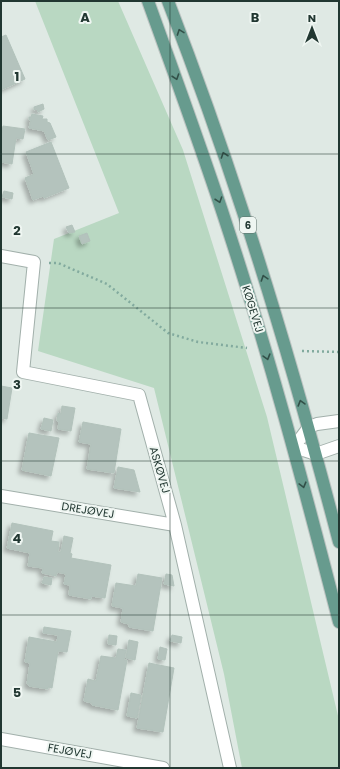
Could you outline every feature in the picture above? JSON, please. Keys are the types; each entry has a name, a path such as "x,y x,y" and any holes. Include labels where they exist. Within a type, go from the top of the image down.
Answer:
{"main road":[{"name":"KØGEVEJ","path":"148,1 224,217 294,447 339,622"},
{"name":"KØGEVEJ","path":"168,1 193,66 243,212 316,454 339,542"}],"street":[{"path":"1,256 34,262"},
{"name":"ASKØVEJ","path":"34,262 23,372 139,395 175,525 230,768"},
{"path":"339,421 317,424 308,427 294,447 316,454 339,446"},
{"name":"DREJØVEJ","path":"1,496 175,525"},
{"name":"FEJØVEJ","path":"1,739 163,768"}],"path":[{"path":"34,262 58,263 107,284 168,333 198,342 247,348"},
{"path":"300,350 339,352"}],"green space":[{"path":"35,1 118,1 183,150 267,417 339,720 339,768 242,768 224,674 154,388 38,351 54,239 119,213"}],"building":[{"path":"6,35 25,79 1,90 1,37"},
{"path":"43,104 44,109 38,112 37,109 34,110 34,107"},
{"path":"32,114 43,116 42,119 47,119 47,122 50,123 56,137 48,140 44,131 29,128 31,120 29,120 29,117 31,117"},
{"path":"3,126 25,129 23,139 16,138 12,164 1,162 1,135"},
{"path":"51,142 69,188 44,198 43,196 33,200 25,178 34,174 26,152"},
{"path":"4,191 13,193 12,199 2,197"},
{"path":"72,225 75,232 69,233 66,227"},
{"path":"87,233 90,241 82,244 79,236"},
{"path":"1,386 12,388 7,419 1,418"},
{"path":"62,406 75,408 71,431 58,429 58,413 61,414"},
{"path":"44,418 53,420 51,431 41,429"},
{"path":"83,422 121,429 114,473 87,469 91,444 79,442"},
{"path":"29,433 59,438 51,476 22,470"},
{"path":"118,467 134,470 140,492 114,488"},
{"path":"12,523 53,531 51,541 59,542 58,552 61,552 64,536 73,538 70,553 72,554 71,558 111,565 105,598 91,596 91,599 69,595 70,585 64,584 66,574 57,572 56,576 42,573 43,568 28,566 30,553 7,548"},
{"path":"138,574 162,578 153,631 129,627 129,624 121,622 123,608 112,606 116,583 136,586"},
{"path":"166,574 172,575 174,586 164,584"},
{"path":"44,577 52,578 51,585 42,583"},
{"path":"44,627 71,631 67,652 58,651 52,688 48,687 48,689 29,686 29,684 27,684 30,663 25,662 29,637 57,642 58,635 43,633"},
{"path":"109,635 117,636 116,645 108,644"},
{"path":"172,635 182,637 181,643 170,641"},
{"path":"129,640 138,642 135,660 126,658"},
{"path":"160,647 167,649 165,660 158,659"},
{"path":"118,649 126,650 124,660 127,660 118,710 92,705 92,703 84,701 88,679 96,681 101,656 116,658"},
{"path":"149,663 174,668 163,732 137,728"},
{"path":"131,693 141,695 137,718 127,716"}]}
